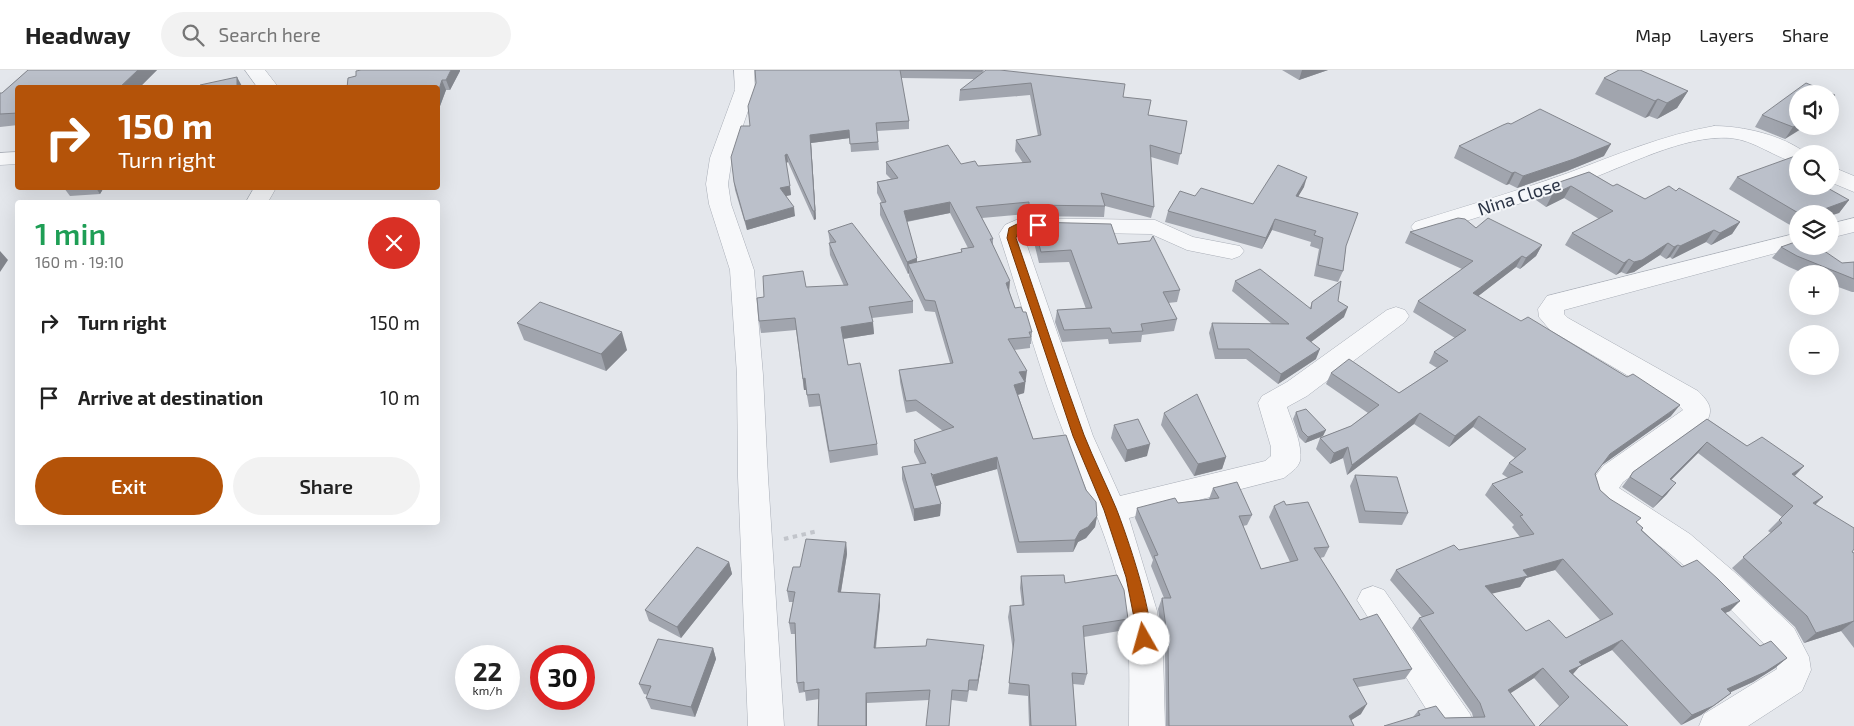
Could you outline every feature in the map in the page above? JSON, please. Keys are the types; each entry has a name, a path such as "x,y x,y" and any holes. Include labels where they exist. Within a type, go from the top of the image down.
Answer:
{"street":[{"path":"255,70 267,85"},
{"path":"744,70 745,90 721,158 717,184 720,204 742,270 750,375 756,545 766,726"},
{"name":"Nina Close","path":"1422,227 1573,178 1686,138 1713,132 1730,132 1767,143 1789,153"},
{"path":"0,159 15,158"},
{"path":"1839,177 1854,184"},
{"path":"1147,726 1146,652 1141,611 1111,510 1079,436 1042,334 1012,238 1012,230 1021,225 1141,225 1162,230 1187,243 1232,251"},
{"path":"1839,229 1854,226"},
{"path":"1717,726 1790,680 1794,670 1792,657 1782,639 1728,586 1679,543 1635,512 1613,500 1604,492 1602,486 1613,474 1697,414 1697,407 1688,398 1559,324 1552,317 1550,309 1556,302 1789,242"},
{"path":"1111,510 1274,470 1285,461 1285,447 1272,403 1297,389 1396,316"},
{"path":"1374,600 1457,726"}],"path":[{"path":"756,545 818,531"}],"building":[{"path":"28,70 138,70 122,85 15,85 15,113 0,114 0,93"},
{"path":"451,70 446,80 442,80 440,86 347,85 348,78 356,76 356,71"},
{"path":"755,70 900,70 909,121 876,123 878,142 850,144 849,130 810,135 815,211 813,211 787,154 785,155 790,186 780,188 794,207 745,221 734,182 731,157 741,126 750,126 748,106 756,83"},
{"path":"900,70 982,70 982,71"},
{"path":"986,70 1125,84 1123,97 1151,100 1148,115 1187,121 1181,154 1150,145 1154,207 1101,193 1105,206 1029,205 1029,202 976,207 993,239 990,239 1010,281 1006,283 1015,308 1021,307 1023,312 1026,312 1032,332 1029,332 1031,337 1008,339 1027,371 1019,372 1025,382 1014,385 1033,439 1066,435 1086,490 1096,502 1097,516 1088,527 1080,531 1075,540 1019,542 997,457 933,475 931,473 941,504 914,509 902,467 926,463 914,440 954,427 916,400 906,401 899,370 953,363 935,301 925,300 908,264 962,252 961,249 974,247 950,202 904,211 917,258 907,262 880,203 886,202 877,182 898,178 886,162 948,145 961,164 975,161 978,166 1031,162 1016,140 1041,135 1031,83 960,90"},
{"path":"1619,70 1640,70 1688,91 1667,103 1658,99 1655,101 1604,78"},
{"path":"237,77 237,85 200,85"},
{"path":"1789,95 1789,125 1762,115"},
{"path":"1540,109 1611,144 1523,176 1515,172 1512,173 1459,146 1503,125 1511,124"},
{"path":"1789,158 1789,195 1839,194 1849,200 1835,205 1789,205 1789,208 1737,177"},
{"path":"1278,165 1307,177 1296,196 1358,213 1346,246 1343,271 1318,265 1323,238 1314,235 1316,231 1275,219 1266,238 1168,211 1180,191 1195,196 1201,188 1253,204"},
{"path":"1589,172 1613,186 1617,184 1645,199 1669,186 1676,191 1679,188 1740,222 1720,233 1714,230 1680,246 1674,247 1668,243 1642,260 1634,262 1629,259 1624,263 1572,233 1613,211 1571,186 1552,195 1542,188"},
{"path":"1458,218 1465,219 1476,228 1488,218 1542,245 1526,258 1522,256 1473,293 1521,321 1528,317 1627,377 1633,374 1680,405 1610,454 1595,474 1600,490 1610,499 1641,518 1636,522 1643,528 1641,530 1682,567 1697,560 1740,601 1721,609 1760,646 1771,641 1787,658 1765,672 1727,689 1731,693 1713,706 1692,715 1622,640 1579,662 1582,665 1569,671 1628,726 1539,726 1569,697 1543,668 1508,690 1535,726 1384,726 1420,715 1418,711 1436,706 1445,718 1485,717 1480,703 1419,618 1434,613 1396,570 1454,545 1459,550 1534,534 1520,516 1523,515 1492,484 1523,472 1509,463 1526,449 1479,416 1455,436 1420,413 1352,465 1348,447 1334,453 1320,438 1351,426 1379,405 1331,373 1349,359 1399,393 1448,361 1434,352 1466,330 1418,301 1473,261 1410,232","holes":["1563,559 1613,614 1566,638 1549,620 1526,631 1485,586 1528,576 1523,570"]},
{"path":"1033,222 1111,224 1118,244 1150,241 1153,236 1180,290 1163,292 1177,319 1141,324 1143,331 1112,333 1110,328 1064,330 1057,310 1092,308 1071,250 1041,252"},
{"path":"852,223 913,301 869,307 873,322 841,327 848,365 860,363 877,444 829,451 819,394 807,395 795,318 759,321 757,298 764,297 763,276 803,271 806,287 848,285 829,243 836,242 828,231"},
{"path":"1789,244 1789,252 1781,247"},
{"path":"1795,255 1830,255 1842,263 1854,262 1854,279 1839,273 1839,265 1819,265"},
{"path":"1260,269 1311,309 1312,302 1341,281 1338,301 1348,307 1306,338 1320,349 1281,374 1249,349 1218,349 1212,323 1289,324 1235,281"},
{"path":"540,302 622,332 601,354 517,323"},
{"path":"1197,394 1226,457 1198,464 1164,413"},
{"path":"1306,409 1326,430 1308,437 1302,431 1296,412"},
{"path":"1138,419 1150,444 1127,450 1114,425"},
{"path":"1707,419 1747,446 1762,437 1804,466 1792,474 1823,497 1813,503 1854,528 1854,549 1852,552 1854,553 1854,621 1816,633 1807,616 1743,557 1782,523 1779,520 1793,506 1707,442 1670,479 1676,483 1662,497 1630,477 1633,472"},
{"path":"1355,475 1397,477 1408,513 1365,511"},
{"path":"1237,482 1252,515 1239,516 1261,569 1298,560 1274,506 1284,501 1286,505 1308,502 1329,547 1314,548 1360,620 1377,614 1412,669 1353,679 1367,704 1349,716 1354,726 1169,726 1168,642 1162,598 1171,598 1154,556 1158,555 1137,508 1175,498 1178,503 1219,498 1213,488"},
{"path":"806,539 846,542 838,592 880,594 874,648 926,646 927,639 984,645 978,680 969,680 968,691 952,690 949,726 926,726 930,690 866,693 866,726 818,726 819,689 804,691 804,682 797,683 795,623 789,623 795,592 787,591 793,567 800,567"},
{"path":"697,547 729,562 677,627 645,610"},
{"path":"1064,575 1065,583 1117,575 1124,590 1128,619 1083,626 1087,674 1072,673 1076,726 1031,726 1029,685 1009,683 1014,640 1010,606 1024,605 1021,576"},
{"path":"658,639 713,648 691,707 646,698 651,686 639,684"}],"route":[{"path":"1038,225 1021,225 1016,227 1012,230 1012,238 1079,436 1111,510 1141,611 1144,639"}]}
